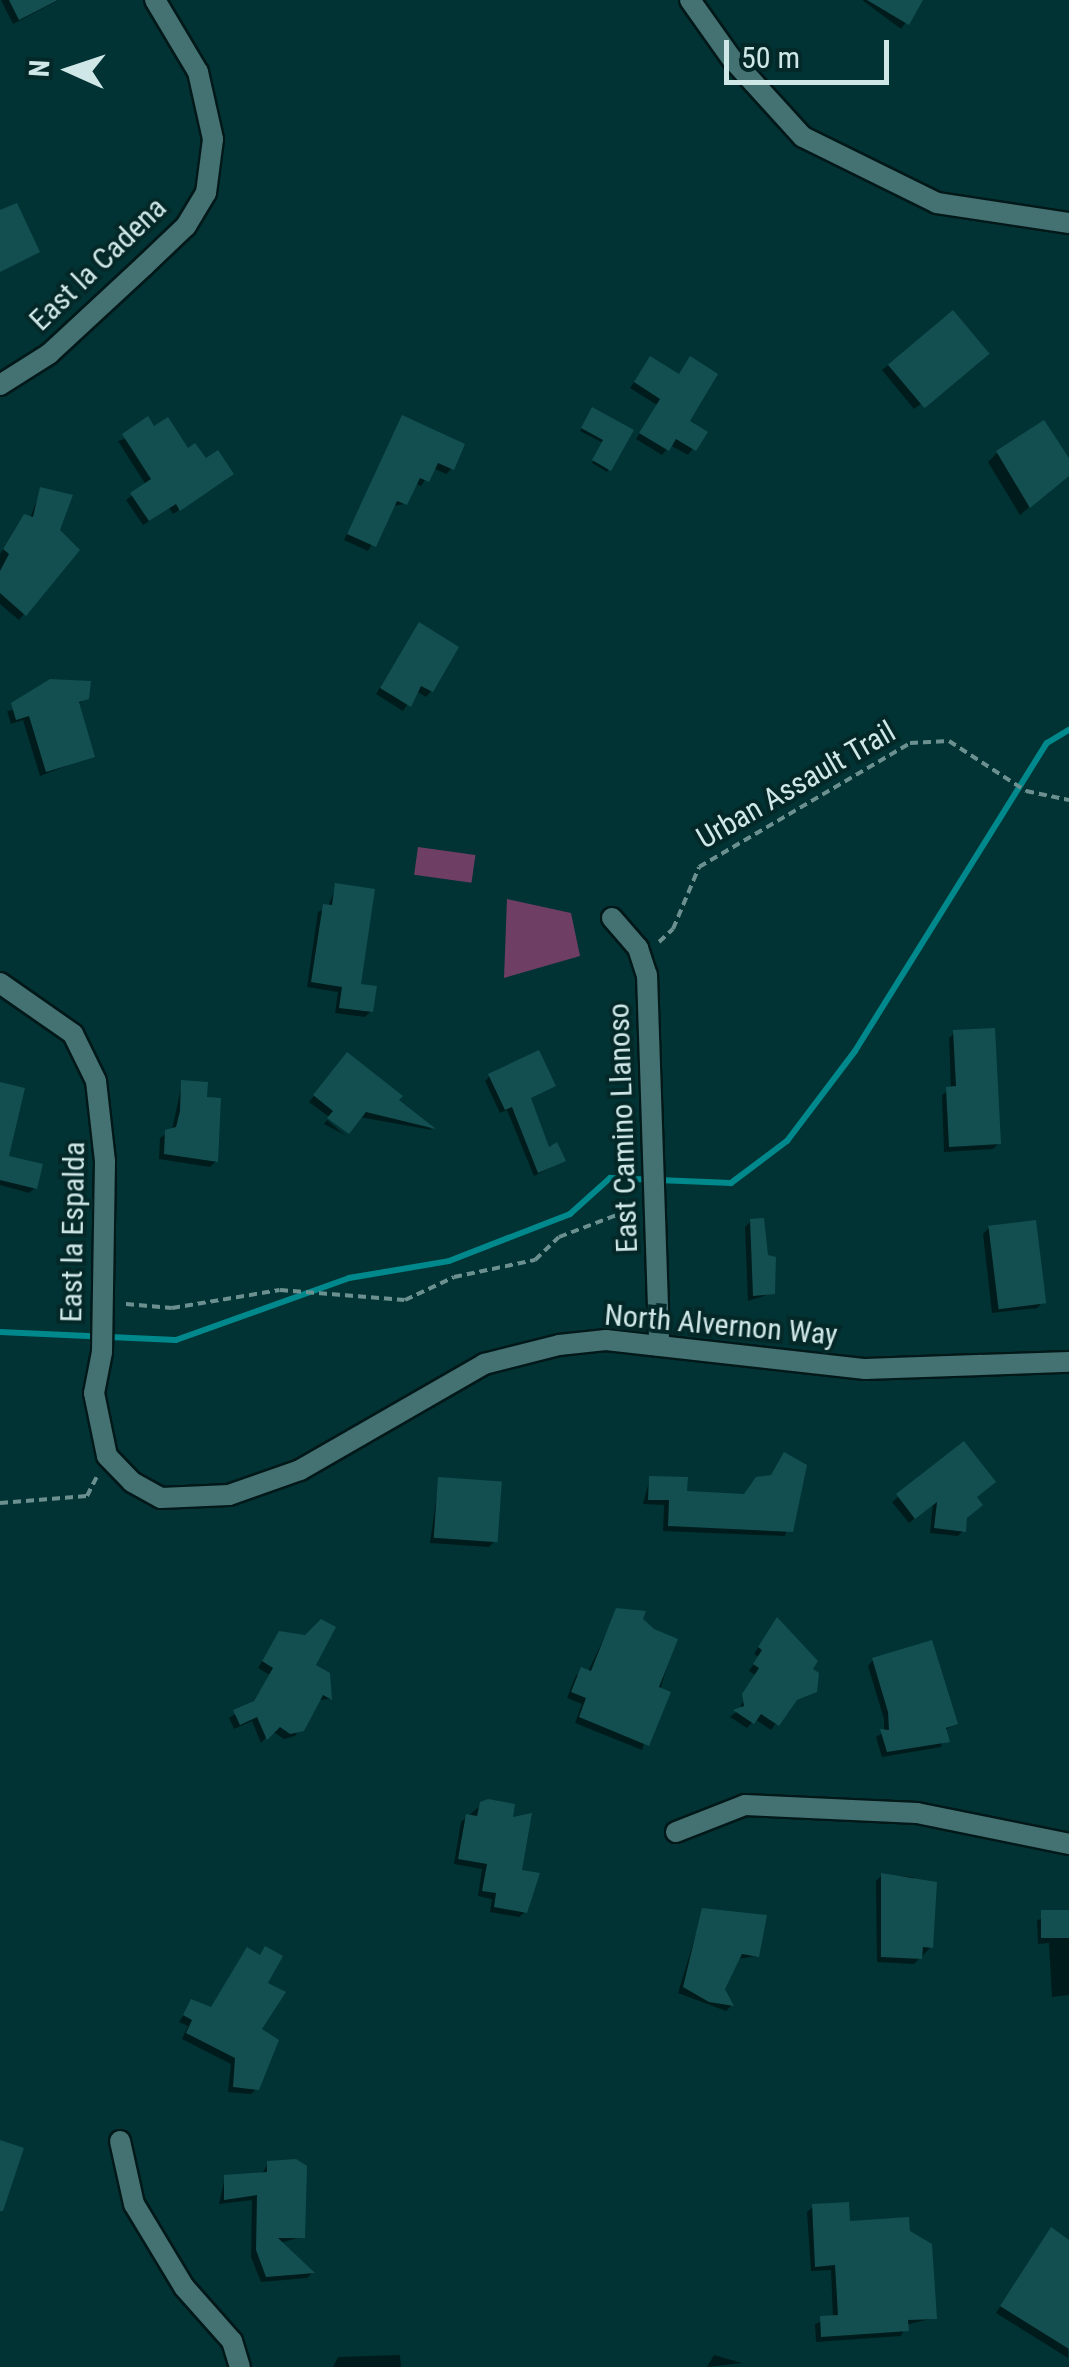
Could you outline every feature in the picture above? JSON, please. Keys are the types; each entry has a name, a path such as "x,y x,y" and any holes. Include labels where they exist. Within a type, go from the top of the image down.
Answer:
{"street":[{"name":"East la Cadena","path":"0,385 49,354 144,266 186,226 206,193 214,139 198,72 155,0"},
{"path":"690,0 732,60 803,137 937,204 1069,223"},
{"name":"East Camino Llanoso","path":"612,918 642,960 655,1140 659,1346"},
{"name":"East la Espalda","path":"0,983 73,1034 96,1081 105,1146 94,1393 107,1456"},
{"name":"North Alvernon Way","path":"107,1456 132,1482 162,1498 229,1495 300,1470 484,1364 606,1340 865,1369 1069,1362"},
{"path":"676,1832 744,1806 917,1813 1069,1844"},
{"path":"120,2141 134,2204 184,2287 232,2342 240,2367"}],"path":[{"name":"Urban Assault Trail","path":"642,960 673,929 700,868 910,743 949,741 1026,791 1069,800"},
{"path":"101,1302 172,1308 317,1290 405,1300 454,1277 535,1260 559,1236 636,1208 640,1194"},
{"path":"0,1503 88,1496 107,1456"}],"shaded area":[{"path":"418,847 475,855 472,883 414,875"},
{"path":"507,899 571,913 580,956 504,978"}],"building":[{"path":"9,0 58,0 19,20"},
{"path":"867,0 923,0 909,25"},
{"path":"17,203 40,252 0,272 0,210"},
{"path":"953,310 990,354 925,408 888,365"},
{"path":"650,356 679,374 690,356 718,374 690,421 708,432 696,451 676,439 669,451 639,433 660,399 634,382"},
{"path":"592,407 634,430 611,471 592,460 603,440 581,428"},
{"path":"402,415 465,444 454,470 438,463 429,482 420,478 407,505 397,501 376,547 347,534"},
{"path":"148,416 154,426 168,417 188,448 195,443 206,458 218,450 234,474 180,511 176,504 149,521 130,493 151,479 122,434"},
{"path":"1044,420 1069,458 1069,476 1030,508 996,451"},
{"path":"40,487 73,495 60,530 80,550 26,616 0,593 0,571 9,554 3,549 24,514 33,517"},
{"path":"419,622 459,647 433,692 421,686 411,707 380,688"},
{"path":"50,679 91,681 89,699 79,702 95,757 46,772 29,716 16,720 11,703"},
{"path":"335,883 375,889 361,984 377,986 373,1012 339,1008 342,987 311,982 323,904 332,905"},
{"path":"995,1028 1001,1144 949,1147 946,1087 956,1086 953,1030"},
{"path":"539,1050 556,1086 531,1098 549,1147 557,1142 566,1161 538,1173 512,1107 505,1110 488,1074"},
{"path":"347,1052 403,1096 399,1100 436,1129 366,1112 349,1134 327,1118 333,1111 313,1095"},
{"path":"181,1080 208,1082 207,1097 221,1098 218,1162 164,1154 165,1130 176,1127 180,1111"},
{"path":"0,1082 25,1088 9,1156 43,1164 37,1189 0,1180"},
{"path":"764,1218 768,1255 776,1257 775,1294 753,1296 750,1219"},
{"path":"1036,1220 1046,1303 999,1309 988,1226"},
{"path":"964,1441 996,1482 977,1497 983,1505 967,1518 966,1532 934,1528 937,1502 915,1519 896,1494"},
{"path":"784,1452 807,1465 793,1532 668,1526 669,1500 648,1500 649,1476 688,1477 687,1491 744,1494 756,1477 771,1475"},
{"path":"438,1477 502,1481 498,1542 434,1538"},
{"path":"616,1608 646,1611 643,1619 654,1629 678,1639 659,1687 671,1692 649,1746 579,1717 586,1698 571,1692 581,1667 591,1671"},
{"path":"777,1617 818,1661 813,1669 819,1673 817,1692 797,1700 779,1726 761,1714 754,1724 733,1710 744,1706 742,1694 759,1668 753,1664 762,1650 758,1647"},
{"path":"321,1619 336,1627 316,1665 330,1673 332,1700 323,1695 304,1731 290,1734 280,1727 267,1740 257,1717 240,1725 233,1710 254,1701 273,1668 262,1661 279,1631 305,1635"},
{"path":"932,1640 958,1724 946,1728 950,1742 887,1752 880,1729 889,1730 888,1712 872,1658"},
{"path":"488,1799 515,1804 513,1817 532,1813 522,1870 540,1873 527,1913 494,1907 496,1893 482,1891 487,1864 458,1859 466,1814 477,1816 480,1802"},
{"path":"881,1873 937,1882 933,1948 923,1947 922,1959 881,1957"},
{"path":"702,1908 767,1915 759,1957 742,1954 725,1989 734,2006 709,2002 683,1987"},
{"path":"1041,1910 1069,1910 1069,1938 1041,1938"},
{"path":"265,1946 283,1956 268,1983 286,1992 262,2029 279,2040 259,2090 233,2087 235,2058 186,2033 192,2020 183,2015 191,1999 211,2007 247,1947 260,1955"},
{"path":"0,2140 24,2148 3,2211 0,2211"},
{"path":"296,2159 307,2166 305,2238 278,2238 315,2273 266,2277 256,2250 257,2195 224,2200 224,2175 267,2172 267,2161"},
{"path":"849,2202 850,2221 909,2217 910,2231 932,2244 937,2319 908,2320 909,2331 821,2337 820,2316 838,2315 835,2265 815,2267 812,2204"},
{"path":"1051,2227 1069,2240 1069,2349 1000,2306"}],"waterway":[{"path":"0,1332 176,1340 349,1278 449,1261 570,1214 610,1178 731,1183 787,1141 855,1051 1047,743 1069,730"}]}
